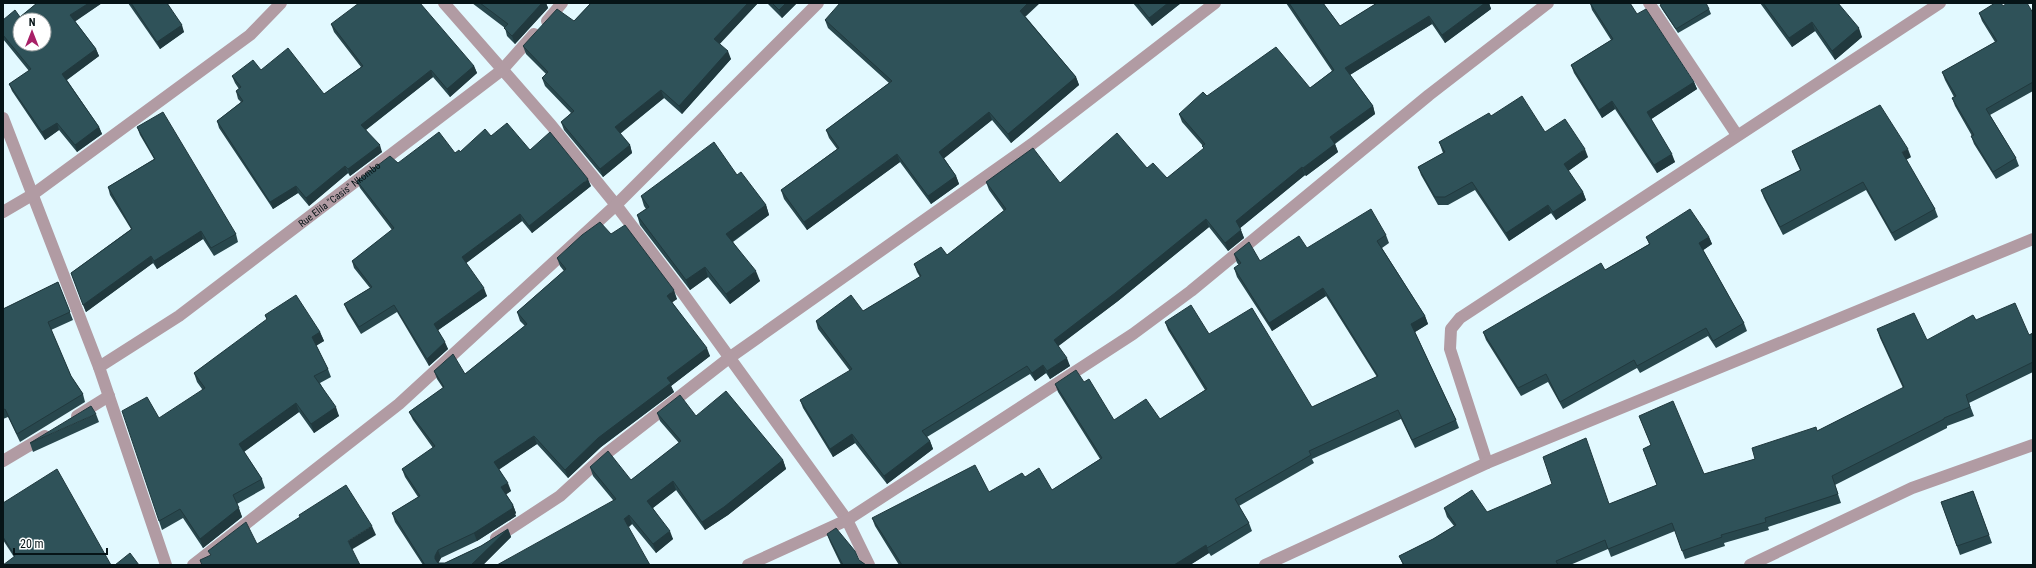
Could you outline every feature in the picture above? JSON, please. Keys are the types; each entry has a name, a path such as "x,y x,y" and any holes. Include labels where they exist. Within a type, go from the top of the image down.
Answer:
{"street":[{"path":"3,212 32,195 250,35 282,3"},
{"path":"444,3 551,125 616,205 682,292 728,358 847,520 869,565"},
{"name":"Rue Elila \"Casis\" Nkombo","path":"99,367 179,316 502,70 562,3"},
{"path":"193,565 399,404 616,205 818,3"},
{"path":"488,544 560,496 607,453 728,358 1032,144 1215,3"},
{"path":"748,565 847,520 1151,321 1192,291 1429,96 1548,3"},
{"path":"1649,3 1737,135"},
{"path":"1487,463 1450,349 1451,329 1460,318 1940,3"},
{"path":"3,118 99,367 166,565"},
{"path":"1265,565 1487,463 2033,239"},
{"path":"69,421 109,396"},
{"path":"3,462 56,429"},
{"path":"1750,565 1912,488 2033,445"}],"building":[{"path":"37,3 89,3 70,15 96,49 62,74 99,127 75,145 57,123 42,132 9,84 31,69 17,52 52,52 52,12 26,12"},
{"path":"131,3 167,3 182,25 157,42"},
{"path":"359,3 420,3 474,66 447,89 431,70 361,125 380,145 348,169 345,166 306,198 296,186 270,202 217,121 243,101 236,91 241,87 232,76 253,60 261,70 288,48 324,94 363,66 331,24"},
{"path":"480,3 542,3 512,36 504,28 508,24"},
{"path":"591,3 748,3 714,39 728,51 679,106 661,90 615,127 630,145 600,169 561,122 574,111 542,78 548,72 523,46 557,9 574,21"},
{"path":"772,3 786,3 779,10"},
{"path":"840,3 1028,3 1020,11 1076,77 1008,134 989,112 939,152 956,176 928,196 897,154 804,222 781,190 839,148 826,130 892,81 825,20"},
{"path":"1137,3 1168,3 1149,18"},
{"path":"1289,3 1323,3 1340,26 1377,3 1485,3 1442,35 1429,16 1345,68 1373,106 1330,137 1335,144 1303,168 1302,167 1236,221 1241,230 1225,243 1206,219 1115,293 1054,340 1067,358 1047,371 1043,365 1032,373 1027,366 922,431 930,441 884,476 852,434 830,449 800,400 852,369 816,321 851,295 863,311 921,276 914,264 941,247 947,255 1006,209 986,182 1033,148 1060,183 1117,133 1147,168 1153,163 1167,178 1204,148 1202,146 1205,144 1179,114 1203,92 1207,96 1276,47 1310,88 1334,70"},
{"path":"1590,3 1630,3 1637,14 1646,9 1694,82 1647,112 1672,154 1654,165 1612,101 1599,110 1571,65 1613,39"},
{"path":"1663,3 1706,3 1709,9 1676,29 1660,5"},
{"path":"1763,3 1838,3 1859,28 1832,51 1812,22 1789,38"},
{"path":"1995,3 2001,3 2003,6 2007,3 2027,3 2033,13 2033,82 1986,109 2016,158 1993,172 1971,136 1974,135 1952,98 1956,96 1942,72 1997,41 1979,13"},
{"path":"12,12 12,46 3,35 3,20"},
{"path":"1522,96 1545,132 1565,119 1585,149 1564,164 1583,192 1553,212 1548,205 1506,233 1472,182 1445,197 1435,197 1418,167 1445,152 1439,142 1489,113 1491,116"},
{"path":"1880,105 1908,149 1902,152 1935,209 1892,233 1863,182 1780,227 1761,190 1801,170 1792,151"},
{"path":"163,112 236,234 211,248 201,231 154,261 151,256 83,305 71,273 132,229 108,187 155,159 137,127"},
{"path":"507,123 530,150 550,132 588,179 529,226 520,214 462,257 484,288 434,324 445,342 427,359 394,305 359,327 344,304 372,287 352,261 394,228 357,181 390,156 398,163 439,132 455,153 459,150 460,152 485,129 491,136"},
{"path":"714,142 737,175 741,172 766,205 726,234 756,271 726,294 705,267 686,280 637,215 649,207 641,196"},
{"path":"1371,209 1386,235 1377,241 1425,316 1411,324 1456,420 1412,440 1398,410 1309,451 1311,455 1235,499 1249,523 1207,548 1206,545 1174,565 902,565 872,518 975,465 989,492 1022,473 1025,477 1039,468 1052,490 1102,458 1055,384 1076,370 1084,382 1089,379 1114,420 1146,399 1160,419 1207,389 1165,322 1191,305 1209,334 1252,308 1312,407 1378,376 1323,288 1269,323 1234,268 1241,263 1234,254 1249,242 1260,261 1299,236 1307,248"},
{"path":"1690,209 1709,237 1699,243 1744,323 1713,341 1706,328 1637,366 1634,360 1560,402 1546,374 1518,388 1483,332 1601,263 1605,270 1650,244 1646,237"},
{"path":"600,222 611,234 625,225 674,290 667,296 707,348 667,378 671,383 598,438 565,470 534,436 494,462 508,483 501,487 513,505 513,508 474,533 438,550 435,559 438,563 445,563 481,546 508,529 471,565 425,565 392,513 420,496 402,469 435,446 409,412 444,387 434,371 453,354 465,374 527,324 517,312 566,269 557,258 582,235"},
{"path":"58,282 70,312 48,322 71,376 83,394 17,434 5,409 3,410 3,309"},
{"path":"296,295 320,332 312,337 328,369 314,376 336,407 311,424 296,403 239,444 262,479 233,495 239,508 200,539 180,509 159,521 122,411 147,397 159,418 205,388 194,373 267,319 265,315"},
{"path":"2015,303 2029,335 2033,333 2033,362 1966,395 1970,407 1944,418 1832,476 1838,494 1765,518 1766,522 1721,535 1722,537 1682,551 1672,523 1608,549 1605,540 1556,561 1558,565 1404,565 1399,556 1433,539 1456,525 1444,508 1472,490 1487,512 1552,484 1543,457 1586,438 1609,504 1657,485 1643,449 1651,445 1639,416 1673,401 1704,474 1755,459 1752,448 1816,427 1817,431 1904,387 1877,329 1914,313 1927,340 1973,315 1976,320"},
{"path":"726,391 783,460 724,507 702,522 673,481 647,501 670,531 653,544 629,515 624,519 650,565 497,565 616,499 590,467 608,451 631,480 681,441 657,413 680,395 696,416"},
{"path":"91,406 96,414 30,443"},
{"path":"57,469 111,565 3,565 15,556 3,537 3,503"},
{"path":"346,485 372,526 348,541 360,565 202,565 200,560 211,555 208,551 246,522 257,544 300,517 299,515"},
{"path":"1973,491 1989,535 1957,546 1941,502"},
{"path":"836,528 855,551 859,560 866,565 843,565 827,534"},
{"path":"130,553 139,565 115,565"}]}
